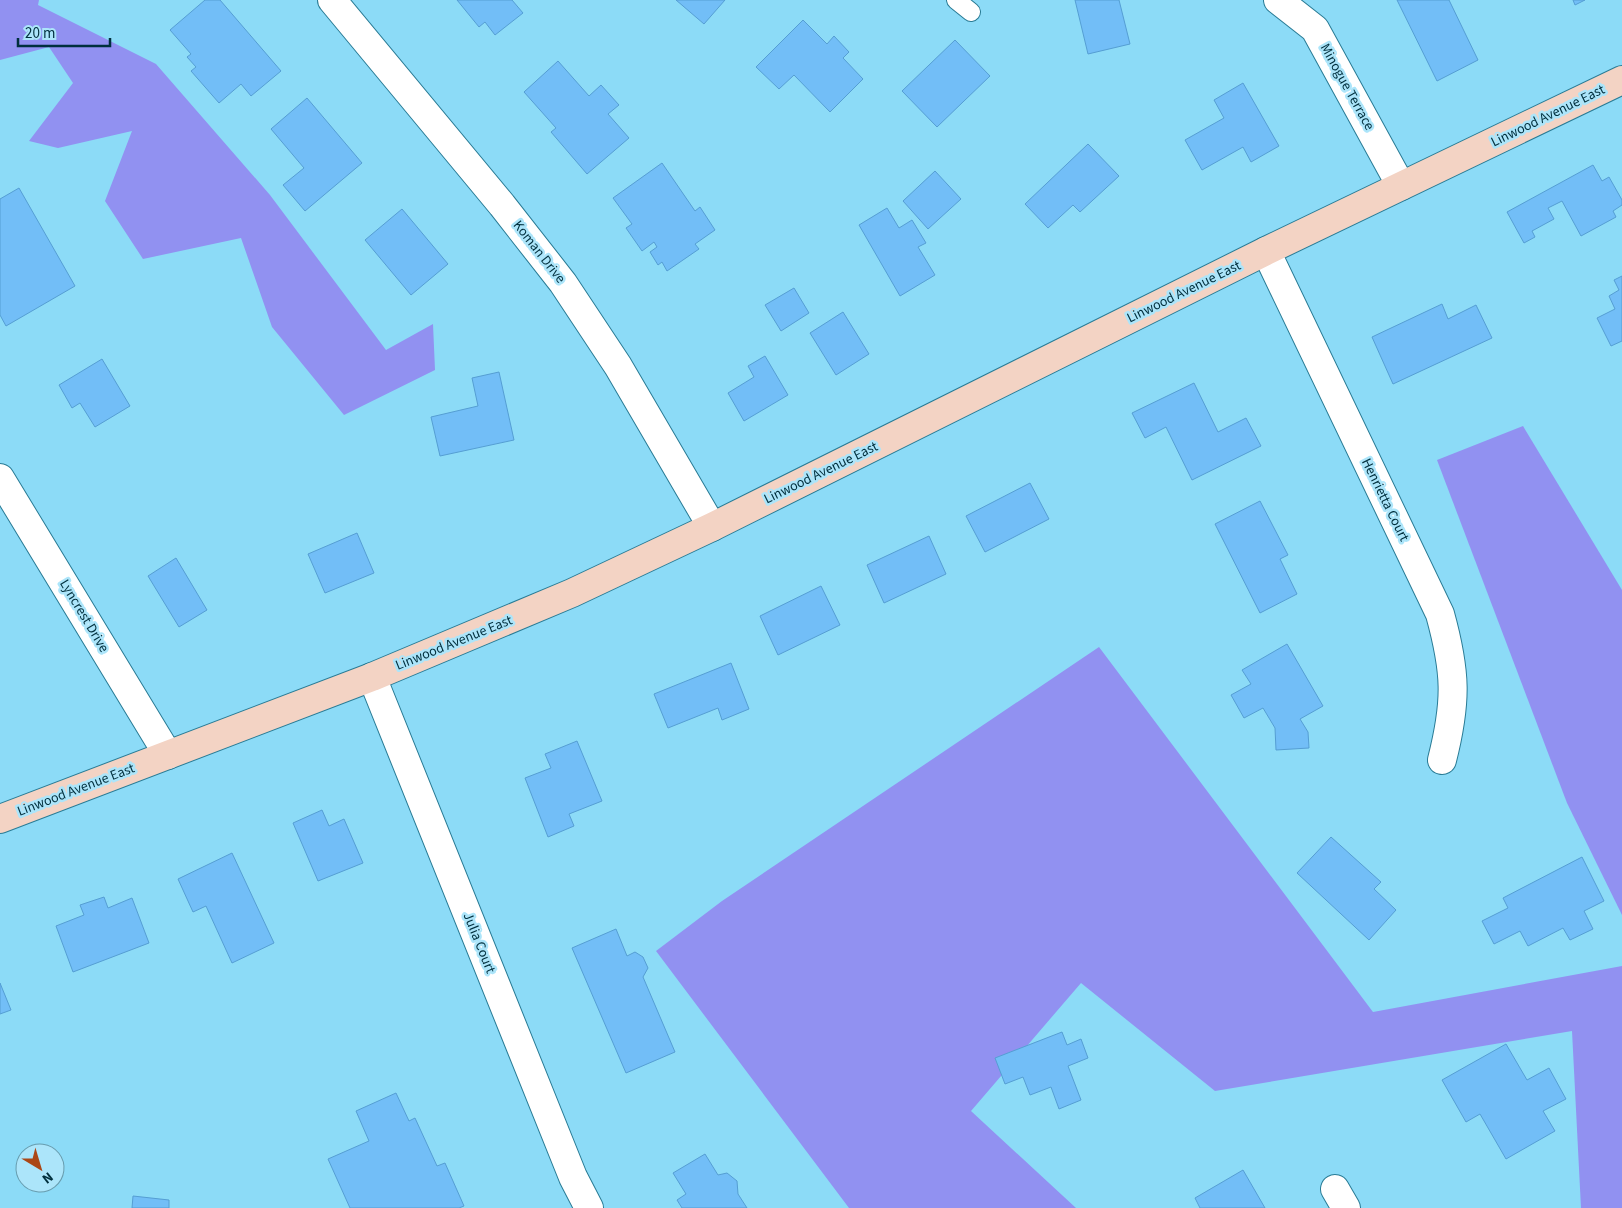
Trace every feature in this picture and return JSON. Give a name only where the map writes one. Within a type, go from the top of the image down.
[{"type":"main road","name":"Linwood Avenue East","points":[[0,820],[372,677],[572,594],[712,527],[1266,251],[1622,80]]},
{"type":"street","name":"Koman Drive","points":[[332,0],[502,205],[563,283],[618,366],[712,527]]},
{"type":"street","name":"Minogue Terrace","points":[[1278,0],[1315,29],[1401,186]]},
{"type":"street","name":"Henrietta Court","points":[[1266,251],[1440,614],[1452,654],[1454,696],[1442,760]]},
{"type":"street","name":"Lyncrest Drive","points":[[0,478],[168,755]]},
{"type":"street","name":"Julia Court","points":[[372,677],[573,1177],[589,1208]]},
{"type":"lane","points":[[956,0],[971,12]]},
{"type":"shaded area","points":[[0,0],[39,0],[38,5],[156,64],[270,195],[386,350],[433,324],[435,370],[344,415],[272,327],[241,238],[143,259],[105,201],[132,131],[58,148],[29,141],[73,83],[49,47],[0,60]]},
{"type":"shaded area","points":[[1523,426],[1622,590],[1622,915],[1567,803],[1437,460]]},
{"type":"shaded area","points":[[1099,647],[1373,1012],[1622,966],[1622,1208],[1581,1208],[1572,1031],[1215,1091],[1081,983],[971,1111],[1076,1208],[849,1208],[656,951],[722,901]]},
{"type":"building","points":[[205,0],[220,0],[281,71],[251,96],[241,84],[219,103],[191,71],[196,67],[187,57],[191,54],[170,30]]},
{"type":"building","points":[[457,0],[512,0],[523,13],[495,35],[485,22],[479,27]]},
{"type":"building","points":[[676,0],[725,0],[704,24]]},
{"type":"building","points":[[1075,0],[1119,0],[1130,44],[1088,54]]},
{"type":"building","points":[[1397,0],[1449,0],[1478,60],[1437,81]]},
{"type":"building","points":[[1573,0],[1585,0],[1575,5]]},
{"type":"building","points":[[803,20],[827,44],[834,36],[849,52],[843,58],[863,79],[830,112],[794,75],[779,89],[756,67]]},
{"type":"building","points":[[955,40],[990,76],[937,127],[902,91]]},
{"type":"building","points":[[558,61],[589,96],[601,85],[619,105],[608,114],[629,138],[587,174],[551,132],[556,128],[524,92]]},
{"type":"building","points":[[1243,83],[1279,146],[1251,162],[1243,147],[1202,170],[1185,140],[1224,118],[1214,100]]},
{"type":"building","points":[[307,98],[362,163],[305,211],[283,185],[304,168],[271,129]]},
{"type":"building","points":[[1088,144],[1119,176],[1080,212],[1073,205],[1048,228],[1025,204]]},
{"type":"building","points":[[662,163],[695,211],[700,207],[715,230],[695,244],[699,249],[667,271],[662,262],[658,265],[650,252],[657,247],[654,242],[642,251],[626,228],[632,224],[613,198]]},
{"type":"building","points":[[1593,165],[1602,181],[1609,177],[1622,200],[1622,205],[1613,211],[1616,217],[1581,236],[1562,201],[1548,208],[1554,219],[1532,231],[1535,237],[1524,243],[1507,212]]},
{"type":"building","points":[[935,171],[961,199],[928,229],[903,201]]},
{"type":"building","points":[[19,188],[75,286],[6,326],[0,315],[0,199]]},
{"type":"building","points":[[887,208],[899,228],[912,220],[926,243],[918,247],[935,275],[900,296],[859,225]]},
{"type":"building","points":[[402,209],[448,264],[411,295],[365,240]]},
{"type":"building","points":[[1622,276],[1622,341],[1611,346],[1597,318],[1615,309],[1609,296],[1619,290],[1614,280]]},
{"type":"building","points":[[794,288],[809,313],[781,331],[765,305]]},
{"type":"building","points":[[1442,304],[1448,319],[1476,305],[1492,338],[1393,384],[1372,337]]},
{"type":"building","points":[[843,312],[869,354],[836,375],[810,333]]},
{"type":"building","points":[[765,356],[788,395],[744,421],[728,393],[754,377],[748,366]]},
{"type":"building","points":[[102,359],[130,406],[95,427],[80,403],[72,408],[59,385]]},
{"type":"building","points":[[499,372],[514,440],[440,456],[431,417],[478,406],[472,378]]},
{"type":"building","points":[[1194,383],[1218,432],[1246,418],[1261,446],[1192,480],[1166,427],[1145,438],[1132,413]]},
{"type":"building","points":[[1030,483],[1049,519],[985,552],[966,516]]},
{"type":"building","points":[[1260,501],[1288,555],[1280,559],[1297,594],[1260,613],[1215,524]]},
{"type":"building","points":[[357,533],[374,573],[325,593],[308,554]]},
{"type":"building","points":[[929,536],[946,574],[884,603],[867,565]]},
{"type":"building","points":[[176,558],[207,610],[179,627],[148,576]]},
{"type":"building","points":[[821,586],[840,625],[778,655],[760,616]]},
{"type":"building","points":[[1287,644],[1323,706],[1300,719],[1308,732],[1309,748],[1276,750],[1275,728],[1263,708],[1244,718],[1231,695],[1251,684],[1242,670]]},
{"type":"building","points":[[731,663],[749,709],[722,720],[718,708],[668,728],[654,694]]},
{"type":"building","points":[[577,741],[602,801],[569,814],[574,826],[548,837],[525,778],[551,768],[545,754]]},
{"type":"building","points":[[322,810],[329,826],[344,819],[363,863],[318,881],[293,823]]},
{"type":"building","points":[[1331,837],[1381,882],[1374,889],[1396,910],[1369,940],[1297,873]]},
{"type":"building","points":[[232,853],[274,943],[232,963],[206,906],[193,912],[178,879]]},
{"type":"building","points":[[1582,857],[1604,901],[1584,911],[1593,929],[1570,940],[1563,928],[1528,946],[1520,931],[1494,944],[1482,921],[1508,908],[1503,898]]},
{"type":"building","points":[[104,897],[108,908],[132,898],[149,943],[73,972],[56,926],[84,915],[80,905]]},
{"type":"building","points":[[616,929],[627,956],[635,952],[643,957],[648,968],[643,977],[675,1052],[626,1073],[572,948]]},
{"type":"building","points":[[0,983],[11,1010],[0,1014]]},
{"type":"building","points":[[1062,1032],[1067,1045],[1081,1039],[1088,1058],[1068,1066],[1081,1100],[1059,1109],[1051,1087],[1030,1095],[1023,1077],[1005,1084],[995,1058]]},
{"type":"building","points":[[1506,1044],[1527,1080],[1549,1068],[1566,1099],[1543,1111],[1555,1131],[1506,1159],[1480,1114],[1466,1122],[1442,1080]]},
{"type":"building","points":[[396,1093],[409,1121],[415,1118],[437,1166],[445,1163],[464,1206],[459,1208],[350,1208],[328,1159],[369,1141],[356,1111]]},
{"type":"building","points":[[705,1154],[718,1175],[727,1173],[737,1181],[738,1194],[747,1208],[682,1208],[677,1200],[686,1194],[673,1173]]},
{"type":"building","points":[[1243,1170],[1265,1208],[1200,1208],[1195,1198]]},
{"type":"building","points":[[133,1196],[169,1200],[169,1208],[132,1208]]}]
